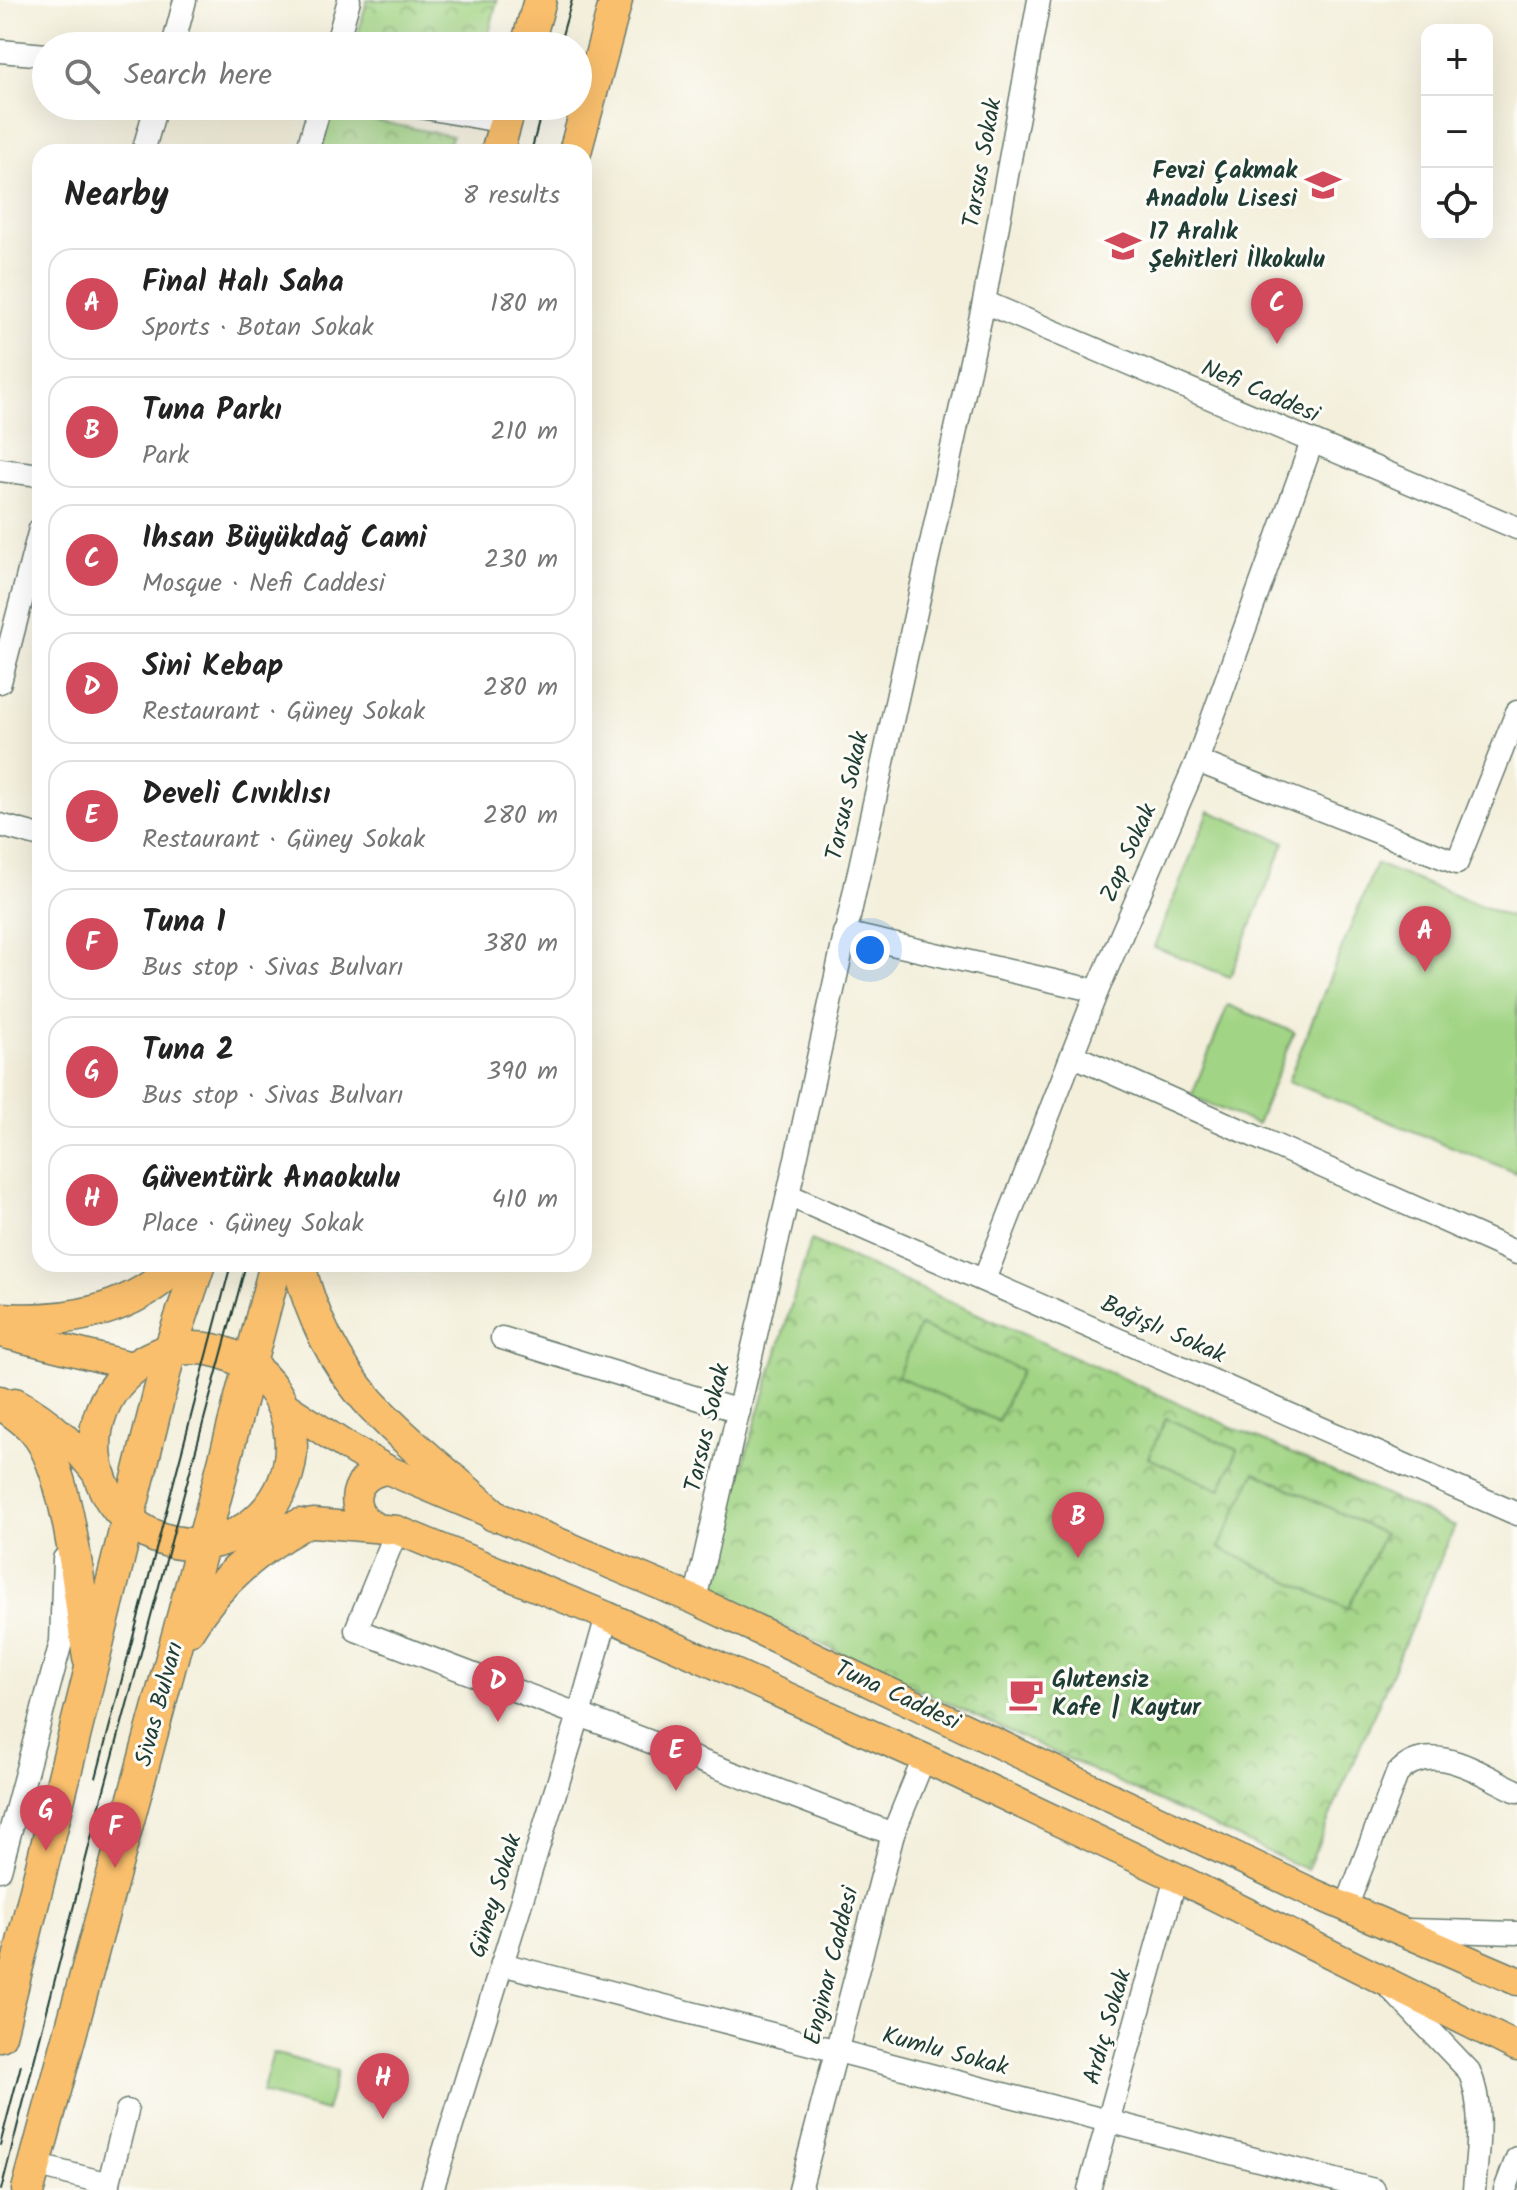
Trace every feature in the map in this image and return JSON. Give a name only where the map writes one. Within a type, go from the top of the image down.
[{"type":"highway","points":[[531,32],[540,0]]},
{"type":"highway","points":[[592,89],[616,0]]},
{"type":"highway","points":[[577,144],[584,120]]},
{"type":"highway","points":[[0,1319],[70,1317],[113,1307],[152,1287],[169,1272]]},
{"type":"highway","points":[[0,2035],[170,1350],[196,1272]]},
{"type":"highway","name":"Sivas Bulvarı","points":[[31,2178],[274,1272]]},
{"type":"highway","points":[[301,1272],[324,1333],[353,1382],[371,1404],[494,1515]]},
{"type":"highway","points":[[208,1349],[250,1365],[274,1389],[282,1404],[291,1437],[291,1454],[285,1478],[274,1501],[263,1514],[236,1534],[203,1543],[187,1544],[158,1537],[129,1520],[108,1494],[101,1479],[95,1447],[100,1414],[116,1385],[136,1367],[170,1350],[208,1349]]},
{"type":"highway","points":[[0,1402],[35,1430],[57,1471],[91,1671]]},
{"type":"highway","points":[[171,1661],[197,1615],[230,1575],[252,1556],[300,1525]]},
{"type":"main road","points":[[0,1333],[136,1367]]},
{"type":"main road","points":[[0,1394],[30,1409],[51,1425],[78,1450],[101,1479]]},
{"type":"main road","name":"Tuna Caddesi","points":[[282,1404],[335,1440],[388,1470],[695,1600],[1346,1908],[1517,1981]]},
{"type":"main road","points":[[386,1529],[368,1524],[359,1511],[356,1496],[363,1480],[370,1474],[388,1470]]},
{"type":"main road","name":"Tuna Caddesi","points":[[236,1534],[300,1525],[341,1524],[386,1529],[607,1616],[924,1758],[1176,1877],[1517,2047]]},
{"type":"street","points":[[177,32],[185,0]]},
{"type":"street","points":[[340,32],[349,0]]},
{"type":"street","name":"Tarsus Sokak","points":[[695,1600],[788,1195],[984,302],[1039,0]]},
{"type":"street","points":[[0,51],[32,54]]},
{"type":"street","points":[[145,144],[152,120]]},
{"type":"street","points":[[309,144],[316,120]]},
{"type":"street","points":[[474,120],[504,127]]},
{"type":"street","name":"Nefi Caddesi","points":[[984,302],[1517,528]]},
{"type":"street","name":"Zap Sokak","points":[[984,1280],[1097,991],[1197,761],[1312,442]]},
{"type":"street","points":[[0,470],[32,474]]},
{"type":"street","points":[[0,682],[32,560]]},
{"type":"street","points":[[1197,761],[1457,863],[1517,712]]},
{"type":"street","points":[[0,825],[32,834]]},
{"type":"street","points":[[844,933],[1097,991]]},
{"type":"street","points":[[1072,1055],[1517,1253]]},
{"type":"street","name":"Bağışlı Sokak","points":[[788,1195],[1516,1511]]},
{"type":"street","points":[[502,1338],[739,1411]]},
{"type":"street","points":[[0,1870],[61,1642],[66,1513]]},
{"type":"street","points":[[386,1529],[356,1630],[893,1834]]},
{"type":"street","name":"Güney Sokak","points":[[432,2190],[607,1616]]},
{"type":"street","points":[[1346,1908],[1397,1774],[1410,1763],[1426,1757],[1444,1758],[1517,1791]]},
{"type":"street","name":"Enginar Caddesi","points":[[800,2190],[893,1834],[924,1758]]},
{"type":"street","name":"Ardıç Sokak","points":[[1089,2190],[1176,1877]]},
{"type":"street","points":[[1397,1929],[1517,1933]]},
{"type":"street","name":"Kumlu Sokak","points":[[502,1964],[1109,2121],[1348,2187],[1374,2190]]},
{"type":"street","points":[[1381,1978],[1469,2071],[1479,2111],[1474,2190]]},
{"type":"street","points":[[31,2178],[108,2187],[127,2111]]},
{"type":"street","points":[[1505,2190],[1517,2158]]},
{"type":"green space","points":[[367,0],[497,0],[489,32],[359,32]]},
{"type":"green space","points":[[323,120],[371,120],[452,136],[450,144],[317,144]]},
{"type":"green space","points":[[1209,811],[1285,842],[1230,977],[1154,947]]},
{"type":"green space","points":[[1376,864],[1517,920],[1517,1173],[1288,1081]]},
{"type":"green space","points":[[1228,1005],[1294,1032],[1257,1124],[1191,1097]]},
{"type":"green space","points":[[811,1240],[1455,1526],[1307,1870],[705,1590]]},
{"type":"green space","points":[[920,1326],[1021,1370],[998,1421],[897,1376]]},
{"type":"green space","points":[[1166,1418],[1238,1450],[1220,1490],[1148,1458]]},
{"type":"green space","points":[[1255,1472],[1384,1534],[1348,1609],[1219,1548]]},
{"type":"green space","points":[[273,2053],[337,2071],[326,2111],[262,2093]]},
{"type":"tram line","points":[[563,32],[572,0]]},
{"type":"tram line","points":[[533,144],[539,120]]},
{"type":"tram line","points":[[96,1778],[229,1272]]},
{"type":"tram line","points":[[1,2190],[95,1823],[244,1272]]},
{"type":"tram line","points":[[0,2145],[21,2065]]},
{"type":"place","name":"Fevzi Çakmak Anadolu Lisesi","points":[[1323,185]]},
{"type":"place","name":"17 Aralık Şehitleri İlkokulu","points":[[1123,246]]},
{"type":"place","name":"Ihsan Büyükdağ Cami","points":[[1277,344]]},
{"type":"place","name":"Final Halı Saha","points":[[1425,972]]},
{"type":"place","name":"Tuna Parkı","points":[[1078,1558]]},
{"type":"place","name":"Glutensiz Kafe | Kaytur","points":[[1026,1694]]},
{"type":"place","name":"Sini Kebap","points":[[498,1722]]},
{"type":"place","name":"Develi Cıvıklısı","points":[[676,1791]]},
{"type":"place","name":"Tuna 2","points":[[46,1851]]},
{"type":"place","name":"Tuna 1","points":[[115,1868]]},
{"type":"place","name":"Güventürk Anaokulu","points":[[383,2119]]}]
